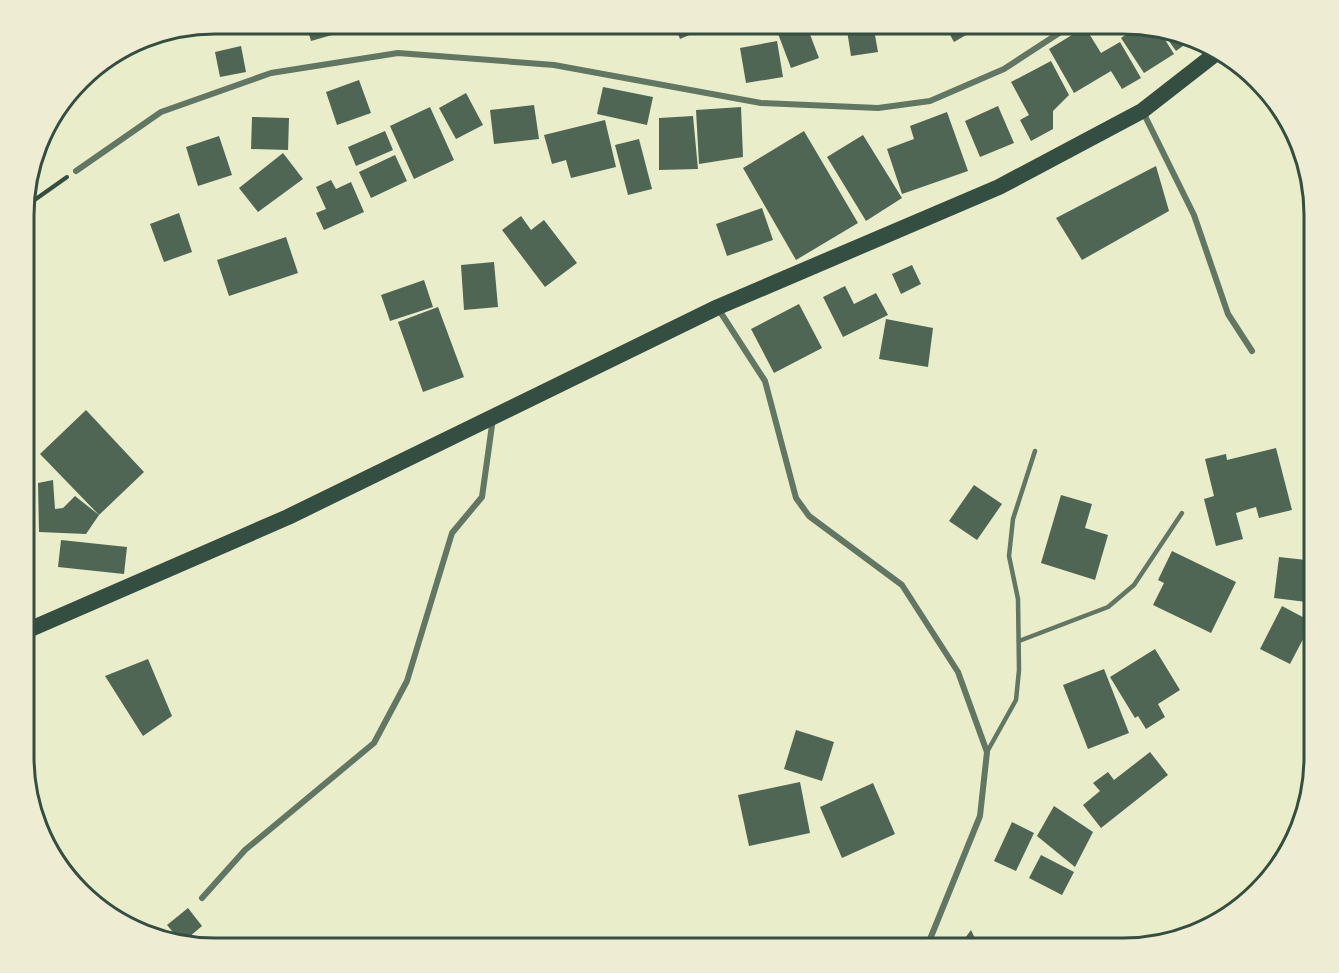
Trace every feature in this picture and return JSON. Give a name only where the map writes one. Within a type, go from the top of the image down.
[{"type":"highway","points":[[35,627],[288,517],[718,307],[999,187],[1142,111],[1211,57]]},
{"type":"street","points":[[76,171],[161,112],[271,73],[398,53],[554,65],[761,103],[878,108],[930,101],[941,97],[1004,69],[1056,35]]},
{"type":"street","points":[[1142,111],[1194,215],[1228,314],[1252,351]]},
{"type":"street","points":[[718,307],[765,381],[796,498],[809,516],[902,585],[958,672],[987,752],[980,816],[930,938]]},
{"type":"street","points":[[202,898],[245,850],[374,743],[407,681],[452,533],[482,497],[494,418]]},
{"type":"lane","points":[[987,752],[1016,700],[1019,641],[1018,599],[1009,556],[1013,519],[1035,451]]},
{"type":"lane","points":[[1019,641],[1108,606],[1134,585],[1182,513]]},
{"type":"path","points":[[36,199],[76,171]]},
{"type":"building","points":[[309,35],[332,35],[311,41]]},
{"type":"building","points":[[779,35],[810,35],[819,58],[791,68]]},
{"type":"building","points":[[848,35],[875,35],[878,52],[851,56]]},
{"type":"building","points":[[950,35],[966,35],[954,42]]},
{"type":"building","points":[[1072,35],[1090,35],[1101,53],[1120,42],[1141,78],[1122,89],[1111,71],[1074,93],[1049,49]]},
{"type":"building","points":[[1125,35],[1136,35],[1165,40],[1174,54],[1144,73],[1121,38]]},
{"type":"building","points":[[777,41],[783,77],[746,83],[740,48]]},
{"type":"building","points":[[1169,41],[1184,45],[1176,51]]},
{"type":"building","points":[[241,46],[246,72],[220,77],[215,52]]},
{"type":"building","points":[[1051,61],[1069,95],[1053,111],[1053,129],[1031,141],[1020,120],[1029,115],[1011,82]]},
{"type":"building","points":[[359,80],[371,113],[337,125],[326,92]]},
{"type":"building","points":[[603,87],[653,97],[647,125],[597,114]]},
{"type":"building","points":[[466,93],[483,125],[456,139],[439,108]]},
{"type":"building","points":[[534,105],[539,139],[494,144],[490,110]]},
{"type":"building","points":[[998,106],[1014,143],[980,157],[965,121]]},
{"type":"building","points":[[430,107],[454,160],[414,179],[390,126]]},
{"type":"building","points":[[741,107],[743,157],[699,164],[696,110]]},
{"type":"building","points":[[947,112],[968,171],[902,194],[887,149],[914,139],[910,126]]},
{"type":"building","points":[[693,116],[698,169],[659,170],[659,118]]},
{"type":"building","points":[[252,117],[289,118],[288,150],[251,149]]},
{"type":"building","points":[[605,120],[616,167],[571,178],[566,160],[552,164],[544,135]]},
{"type":"building","points":[[385,131],[393,150],[356,166],[348,147]]},
{"type":"building","points":[[804,131],[858,223],[796,260],[743,168]]},
{"type":"building","points":[[863,135],[902,198],[866,221],[827,157]]},
{"type":"building","points":[[219,136],[232,175],[198,186],[186,147]]},
{"type":"building","points":[[639,139],[652,189],[628,195],[615,145]]},
{"type":"building","points":[[283,153],[303,179],[258,212],[239,188]]},
{"type":"building","points":[[395,155],[407,181],[371,198],[359,172]]},
{"type":"building","points":[[1156,166],[1169,211],[1082,260],[1056,218]]},
{"type":"building","points":[[331,180],[336,189],[351,182],[364,212],[324,230],[316,213],[326,209],[316,187]]},
{"type":"building","points":[[762,208],[773,240],[727,256],[716,224]]},
{"type":"building","points":[[179,213],[192,252],[164,262],[150,224]]},
{"type":"building","points":[[521,216],[531,230],[544,220],[577,263],[545,287],[502,230]]},
{"type":"building","points":[[286,237],[298,273],[229,296],[217,260]]},
{"type":"building","points":[[494,262],[498,307],[464,310],[461,265]]},
{"type":"building","points":[[912,265],[921,284],[901,294],[892,274]]},
{"type":"building","points":[[424,280],[433,307],[390,321],[381,295]]},
{"type":"building","points":[[845,286],[854,304],[876,293],[888,315],[843,337],[823,297]]},
{"type":"building","points":[[799,304],[822,348],[774,373],[751,329]]},
{"type":"building","points":[[438,307],[464,377],[423,392],[398,322]]},
{"type":"building","points":[[886,319],[933,328],[928,367],[879,359]]},
{"type":"building","points":[[86,410],[144,472],[99,515],[40,454]]},
{"type":"building","points":[[1276,448],[1292,510],[1259,518],[1256,507],[1236,513],[1243,539],[1216,546],[1204,499],[1214,496],[1205,459],[1226,454],[1227,460]]},
{"type":"building","points":[[53,480],[55,509],[63,508],[75,496],[99,515],[86,534],[39,532],[38,483]]},
{"type":"building","points":[[974,485],[1002,504],[977,540],[949,521]]},
{"type":"building","points":[[1061,495],[1092,504],[1085,528],[1108,535],[1095,580],[1041,563]]},
{"type":"building","points":[[61,540],[127,547],[124,574],[58,567]]},
{"type":"building","points":[[1172,551],[1236,582],[1211,633],[1153,605],[1164,583],[1158,580]]},
{"type":"building","points":[[1279,557],[1304,560],[1304,602],[1274,598]]},
{"type":"building","points":[[1282,606],[1304,618],[1304,637],[1290,664],[1260,649]]},
{"type":"building","points":[[1155,649],[1180,690],[1158,704],[1165,717],[1146,729],[1138,716],[1135,718],[1110,677]]},
{"type":"building","points":[[148,659],[172,716],[143,736],[105,676]]},
{"type":"building","points":[[1104,669],[1129,733],[1088,749],[1063,685]]},
{"type":"building","points":[[796,730],[834,742],[822,781],[784,769]]},
{"type":"building","points":[[1150,752],[1168,775],[1101,828],[1083,805],[1100,791],[1093,783],[1108,772],[1114,780]]},
{"type":"building","points":[[800,782],[810,833],[749,846],[738,795]]},
{"type":"building","points":[[873,783],[895,834],[842,858],[820,807]]},
{"type":"building","points":[[1054,806],[1093,832],[1075,867],[1037,836]]},
{"type":"building","points":[[1012,822],[1034,833],[1016,871],[994,861]]},
{"type":"building","points":[[1041,855],[1074,872],[1062,895],[1029,878]]},
{"type":"building","points":[[188,908],[202,926],[190,936],[174,933],[167,925]]},
{"type":"building","points":[[971,930],[975,938],[965,938]]}]
